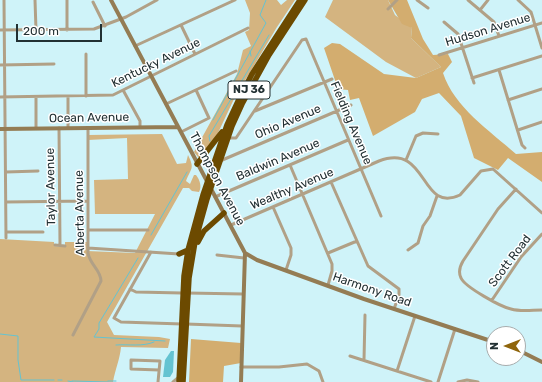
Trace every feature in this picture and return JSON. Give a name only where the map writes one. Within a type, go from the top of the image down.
[{"type":"highway","name":"NJ 36","points":[[185,293],[191,252],[208,183],[227,125],[252,74],[300,0]]},
{"type":"highway","name":"NJ 36","points":[[180,380],[186,260],[191,252],[235,117],[259,72],[305,0]]},
{"type":"highway","points":[[197,164],[227,125]]},
{"type":"highway","points":[[179,254],[191,252],[201,235],[224,213]]},
{"type":"highway","points":[[179,254],[186,260]]},
{"type":"street","points":[[4,0],[2,30],[5,97],[6,238]]},
{"type":"street","points":[[35,0],[36,30]]},
{"type":"street","points":[[67,0],[67,30]]},
{"type":"street","name":"Thompson Avenue","points":[[111,0],[197,164],[231,225],[245,256],[241,382]]},
{"type":"street","points":[[2,30],[94,29],[121,19],[157,0]]},
{"type":"street","points":[[135,46],[235,0]]},
{"type":"street","points":[[388,9],[396,0]]},
{"type":"street","points":[[417,0],[428,8]]},
{"type":"street","points":[[468,0],[494,22],[499,36]]},
{"type":"street","points":[[480,10],[488,0]]},
{"type":"street","points":[[518,0],[531,12],[542,48]]},
{"type":"street","points":[[93,2],[105,26]]},
{"type":"street","points":[[444,22],[456,31],[474,83]]},
{"type":"street","name":"Hudson Avenue","points":[[439,55],[542,23]]},
{"type":"street","points":[[181,25],[195,54]]},
{"type":"street","name":"Kentucky Avenue","points":[[0,97],[110,96],[248,28]]},
{"type":"street","name":"Fielding Avenue","points":[[255,111],[303,39],[307,41],[381,216]]},
{"type":"street","points":[[86,54],[86,96]]},
{"type":"street","points":[[472,78],[542,56]]},
{"type":"street","points":[[0,65],[54,64]]},
{"type":"street","points":[[500,70],[508,100],[525,148]]},
{"type":"street","points":[[166,104],[236,71]]},
{"type":"street","points":[[228,138],[236,138],[255,111],[332,79]]},
{"type":"street","points":[[508,100],[542,89]]},
{"type":"street","points":[[123,90],[140,120],[140,128]]},
{"type":"street","points":[[180,132],[209,118],[196,90]]},
{"type":"street","points":[[68,96],[68,128]]},
{"type":"street","points":[[36,97],[36,128]]},
{"type":"street","name":"Ohio Avenue","points":[[220,161],[351,105]]},
{"type":"street","points":[[518,130],[542,122]]},
{"type":"street","name":"Ocean Avenue","points":[[0,129],[178,127]]},
{"type":"street","name":"Taylor Avenue","points":[[59,128],[60,245]]},
{"type":"street","name":"Alberta Avenue","points":[[72,335],[102,281],[100,274],[89,260],[88,128]]},
{"type":"street","points":[[438,134],[418,134],[406,160],[417,169],[429,189],[437,196],[451,198],[460,196],[480,172],[487,168],[496,170],[542,213]]},
{"type":"street","name":"Baldwin Avenue","points":[[215,197],[348,140]]},
{"type":"street","points":[[224,147],[232,156]]},
{"type":"street","name":"Wealthy Avenue","points":[[231,225],[386,159],[406,160]]},
{"type":"street","points":[[290,165],[328,253],[333,269],[328,285]]},
{"type":"street","points":[[6,172],[38,171]]},
{"type":"street","points":[[331,182],[356,241],[370,268],[398,289],[399,295],[394,309]]},
{"type":"street","points":[[516,189],[498,209],[460,267],[460,275],[465,283],[492,300],[512,310],[542,310]]},
{"type":"street","points":[[408,250],[418,243],[423,226],[430,216],[437,196]]},
{"type":"street","points":[[6,202],[88,201]]},
{"type":"street","points":[[273,207],[291,248],[291,255],[286,270]]},
{"type":"street","points":[[88,230],[148,230]]},
{"type":"street","points":[[6,232],[43,232]]},
{"type":"street","name":"Scott Road","points":[[492,300],[519,260],[542,234]]},
{"type":"street","points":[[328,253],[356,241]]},
{"type":"street","points":[[55,245],[65,246]]},
{"type":"street","points":[[88,248],[179,254]]},
{"type":"street","points":[[151,252],[115,315],[116,320],[120,322],[242,326]]},
{"type":"street","points":[[217,256],[245,256]]},
{"type":"street","name":"Harmony Road","points":[[245,256],[394,309],[486,339]]},
{"type":"street","points":[[130,289],[136,292],[243,294]]},
{"type":"street","points":[[364,360],[365,315]]},
{"type":"street","points":[[397,371],[415,316]]},
{"type":"street","points":[[438,382],[455,329]]},
{"type":"street","points":[[526,354],[542,362]]},
{"type":"street","points":[[350,356],[431,382]]},
{"type":"street","points":[[158,382],[160,361],[131,360],[131,369],[159,370]]},
{"type":"street","points":[[241,367],[279,367],[307,364],[319,371],[323,382]]},
{"type":"street","points":[[173,382],[180,380]]},
{"type":"street","points":[[458,382],[467,380],[478,382]]},
{"type":"shaded area","points":[[245,0],[277,0],[281,5],[287,0],[295,0],[234,99],[217,135],[200,157],[198,157],[194,152],[237,74],[243,50],[251,46],[245,32],[249,30],[250,13]]},
{"type":"shaded area","points":[[333,0],[388,0],[395,15],[412,28],[411,38],[441,67],[416,78],[386,62],[325,17]]},
{"type":"shaded area","points":[[388,0],[407,0],[423,39],[433,55],[448,54],[452,62],[443,73],[455,97],[474,118],[516,154],[542,152],[542,182],[508,158],[498,170],[474,158],[461,116],[439,93],[422,99],[415,112],[373,136],[359,98],[350,100],[348,90],[338,89],[324,48],[332,43],[340,44],[384,74],[416,78],[441,67],[411,38],[412,28],[402,24]]},
{"type":"shaded area","points":[[162,134],[177,164],[186,163],[188,155],[192,166],[186,181],[190,184],[194,175],[196,175],[199,179],[200,190],[199,192],[192,191],[189,188],[183,188],[107,322],[114,335],[159,337],[170,339],[168,348],[121,347],[113,382],[0,382],[0,239],[54,242],[54,246],[65,247],[65,242],[87,242],[87,251],[135,253],[155,214],[95,214],[94,180],[128,179],[127,138],[88,140],[88,135]]},
{"type":"shaded area","points":[[191,339],[241,343],[241,363],[224,366],[223,382],[189,382]]},
{"type":"water","points":[[171,351],[174,351],[173,372],[170,377],[163,377],[165,360]]},
{"type":"waterway","points":[[213,120],[266,23],[260,15],[266,0]]},
{"type":"waterway","points":[[210,141],[209,136],[269,35]]},
{"type":"waterway","points":[[250,51],[251,56]]},
{"type":"waterway","points":[[151,235],[187,172]]},
{"type":"waterway","points":[[138,258],[99,323],[99,329],[94,337],[165,341]]},
{"type":"waterway","points":[[0,334],[18,336],[18,360],[21,380],[54,380]]},
{"type":"waterway","points":[[116,345],[140,345],[154,342]]},
{"type":"waterway","points":[[68,381],[73,382]]},
{"type":"waterway","points":[[72,381],[108,382]]},
{"type":"waterway","points":[[108,381],[116,381]]}]
